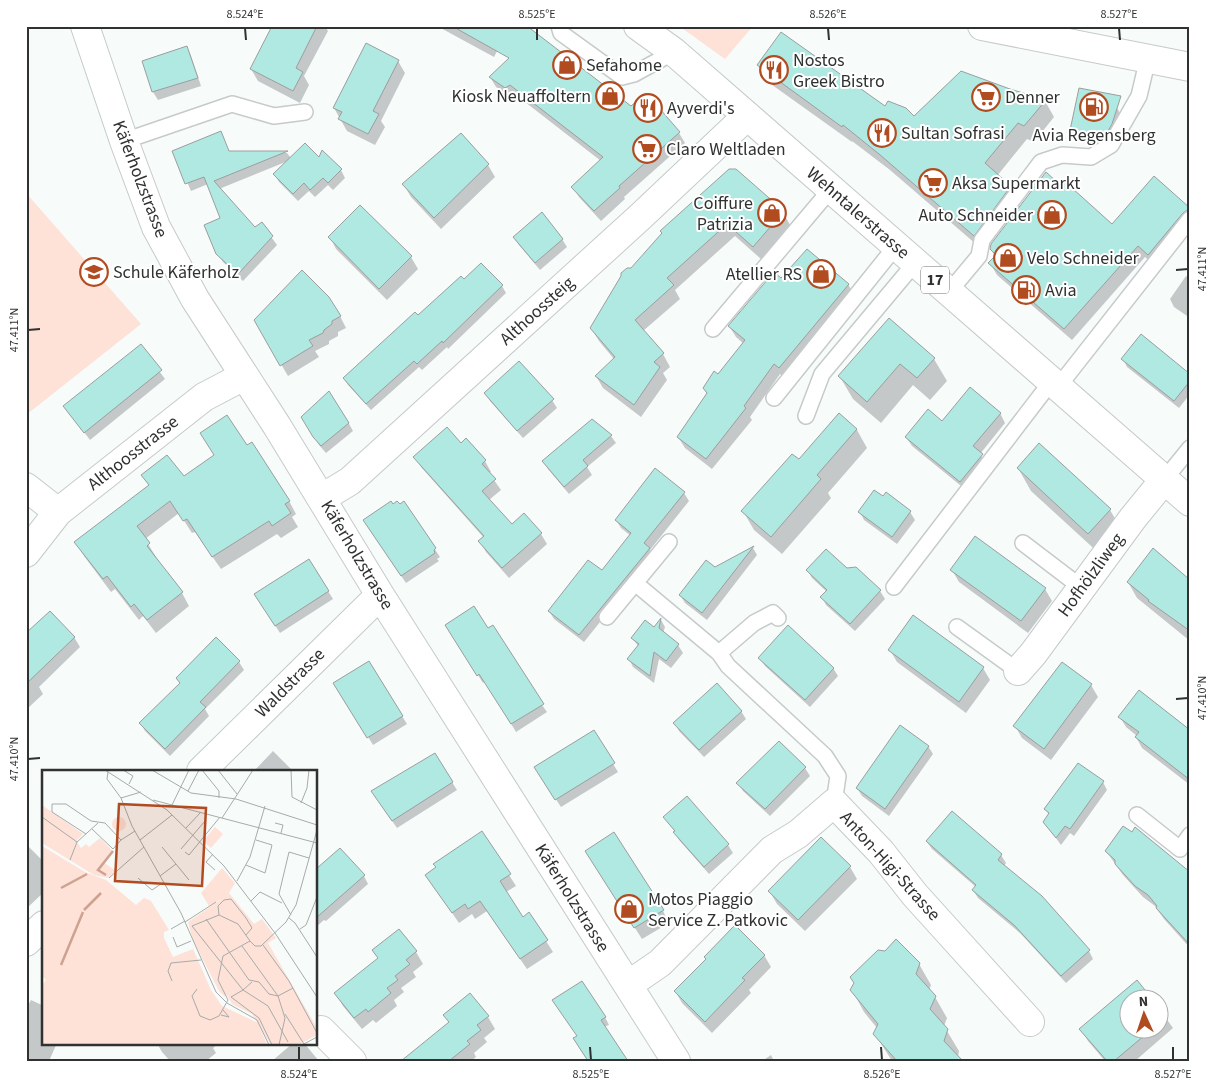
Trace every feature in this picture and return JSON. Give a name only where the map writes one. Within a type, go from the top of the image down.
[{"type":"street","name":"Käferholzstrasse","points":[[85,26],[124,141],[156,227],[195,300],[322,498],[380,595],[676,1061]]},
{"type":"street","name":"Wehntalerstrasse","points":[[638,26],[674,52],[1190,502]]},
{"type":"street","points":[[982,26],[1190,67]]},
{"type":"street","name":"Althoossteig","points":[[322,498],[350,481],[640,217],[747,116]]},
{"type":"street","name":"Althoosstrasse","points":[[26,553],[58,512],[204,397],[244,376]]},
{"type":"street","name":"Hofhölzliweg","points":[[1018,670],[1033,654],[1133,518],[1164,480]]},
{"type":"street","points":[[26,487],[58,512]]},
{"type":"street","name":"Waldstrasse","points":[[202,770],[380,595]]},
{"type":"street","name":"Anton-Higi-Strasse","points":[[628,985],[660,963],[772,850],[798,834],[834,803],[880,852],[915,895],[1030,1022]]},
{"type":"street","points":[[26,942],[42,927]]},
{"type":"street","points":[[321,1030],[352,1061]]},
{"type":"lane","points":[[559,26],[561,33],[622,77],[634,74],[674,52]]},
{"type":"lane","points":[[949,292],[979,256],[982,240],[1041,162],[1062,155],[1091,157],[1111,145],[1139,96],[1148,58]]},
{"type":"lane","points":[[124,141],[232,104],[274,116],[305,112]]},
{"type":"lane","points":[[713,329],[831,189]]},
{"type":"lane","points":[[894,587],[1054,384],[1190,219]]},
{"type":"lane","points":[[774,398],[905,255]]},
{"type":"lane","points":[[806,416],[822,374],[905,255]]},
{"type":"lane","points":[[1164,480],[1190,448]]},
{"type":"lane","points":[[608,617],[669,542]]},
{"type":"lane","points":[[1023,543],[1082,588]]},
{"type":"lane","points":[[635,583],[720,653],[728,666],[824,756],[838,776],[834,803]]},
{"type":"lane","points":[[720,653],[754,623],[773,613],[778,618]]},
{"type":"lane","points":[[957,627],[1018,670]]},
{"type":"lane","points":[[1137,815],[1180,849],[1190,835]]},
{"type":"shaded area","points":[[679,26],[753,26],[725,59]]},
{"type":"shaded area","points":[[26,193],[141,324],[26,415]]},
{"type":"building","points":[[272,26],[317,26],[296,68],[303,72],[293,91],[250,69]]},
{"type":"building","points":[[452,26],[527,26],[631,106],[646,93],[680,132],[594,211],[571,187],[603,157],[510,85],[505,88],[489,77],[509,58]]},
{"type":"building","points":[[781,32],[885,106],[888,101],[906,108],[914,116],[961,71],[1046,100],[1024,126],[1018,123],[985,163],[1011,186],[974,236],[843,125],[842,127],[757,65]]},
{"type":"building","points":[[366,43],[399,60],[373,111],[379,114],[368,134],[338,119],[342,112],[333,108]]},
{"type":"building","points":[[187,46],[198,78],[152,92],[142,61]]},
{"type":"building","points":[[1079,88],[1121,96],[1112,124],[1101,140],[1069,135]]},
{"type":"building","points":[[221,131],[229,151],[288,151],[214,181],[255,227],[262,222],[273,236],[238,274],[216,254],[204,225],[220,218],[204,177],[185,184],[172,151]]},
{"type":"building","points":[[461,133],[489,164],[434,218],[402,184]]},
{"type":"building","points":[[305,143],[319,157],[322,150],[342,169],[328,183],[323,178],[310,190],[304,183],[293,194],[273,174]]},
{"type":"building","points":[[729,169],[736,169],[784,211],[753,247],[727,224],[667,278],[674,285],[635,320],[664,353],[654,362],[660,367],[634,405],[595,376],[615,357],[590,328],[621,273],[627,268],[631,268],[662,233],[660,231]]},
{"type":"building","points":[[1046,172],[1058,183],[1062,179],[1112,224],[1154,176],[1190,208],[1183,213],[1148,255],[1138,246],[1064,329],[988,263],[996,255],[990,249],[991,244]]},
{"type":"building","points":[[360,205],[412,256],[379,289],[328,237]]},
{"type":"building","points":[[542,212],[563,239],[535,263],[513,237]]},
{"type":"building","points":[[807,249],[849,284],[779,368],[774,364],[744,406],[746,408],[706,459],[677,437],[707,393],[703,388],[714,371],[718,374],[745,340],[728,326],[774,272],[781,278]]},
{"type":"building","points":[[481,263],[503,285],[443,343],[442,341],[417,364],[414,361],[366,404],[343,378],[415,312],[418,315],[461,276],[464,279]]},
{"type":"building","points":[[302,270],[329,297],[341,316],[332,321],[332,324],[323,333],[309,340],[313,346],[280,366],[254,320]]},
{"type":"building","points":[[889,318],[935,358],[917,378],[900,364],[867,402],[838,376]]},
{"type":"building","points":[[1141,334],[1190,374],[1190,381],[1174,401],[1121,359]]},
{"type":"building","points":[[141,344],[162,370],[84,433],[63,406]]},
{"type":"building","points":[[519,361],[554,399],[517,431],[484,393]]},
{"type":"building","points":[[970,387],[1001,413],[973,446],[983,454],[960,482],[905,437],[928,409],[942,421]]},
{"type":"building","points":[[329,391],[349,423],[321,446],[301,417]]},
{"type":"building","points":[[839,413],[857,429],[817,475],[821,479],[771,537],[741,511],[792,454],[799,459]]},
{"type":"building","points":[[227,415],[247,445],[252,442],[290,501],[285,504],[291,513],[272,526],[269,521],[212,557],[187,519],[183,521],[170,501],[137,526],[150,543],[147,546],[183,592],[147,620],[134,604],[131,607],[107,576],[103,579],[74,542],[149,485],[141,475],[167,455],[184,476],[214,455],[200,433]]},
{"type":"building","points":[[592,419],[612,435],[583,460],[588,466],[564,487],[542,461]]},
{"type":"building","points":[[447,427],[461,443],[466,438],[486,460],[482,464],[496,479],[482,491],[512,524],[524,513],[542,533],[502,568],[478,541],[484,536],[413,457]]},
{"type":"building","points":[[1039,443],[1111,509],[1088,534],[1017,468]]},
{"type":"building","points":[[655,468],[685,492],[644,543],[650,548],[579,635],[548,611],[588,560],[602,570],[631,533],[615,520]]},
{"type":"building","points":[[874,490],[883,496],[886,492],[911,511],[892,537],[858,512]]},
{"type":"building","points":[[391,501],[393,504],[397,501],[400,504],[404,501],[436,548],[434,550],[435,553],[401,576],[363,520]]},
{"type":"building","points":[[975,536],[1046,588],[1021,621],[950,570]]},
{"type":"building","points":[[754,546],[702,613],[679,595],[706,560],[715,567]]},
{"type":"building","points":[[1153,548],[1190,580],[1190,631],[1148,601],[1127,582]]},
{"type":"building","points":[[826,549],[847,568],[856,567],[881,590],[850,624],[820,597],[827,590],[806,570]]},
{"type":"building","points":[[309,559],[329,591],[275,626],[254,594]]},
{"type":"building","points":[[474,606],[488,628],[493,625],[544,704],[511,724],[479,674],[477,676],[445,625]]},
{"type":"building","points":[[50,611],[75,637],[26,684],[26,633]]},
{"type":"building","points":[[913,615],[984,667],[959,702],[888,650]]},
{"type":"building","points":[[661,618],[659,628],[679,644],[666,661],[654,652],[650,676],[627,659],[639,644],[631,638],[645,620],[654,627]]},
{"type":"building","points":[[788,625],[834,668],[805,700],[758,658]]},
{"type":"building","points":[[216,637],[240,661],[200,702],[206,707],[165,749],[139,723],[180,683],[176,678]]},
{"type":"building","points":[[369,661],[403,716],[367,738],[333,683]]},
{"type":"building","points":[[1062,662],[1092,684],[1044,749],[1013,726]]},
{"type":"building","points":[[717,683],[742,711],[699,750],[673,723]]},
{"type":"building","points":[[1139,690],[1190,730],[1190,780],[1135,737],[1139,732],[1118,717]]},
{"type":"building","points":[[900,725],[929,746],[885,809],[856,788]]},
{"type":"building","points":[[594,730],[615,763],[555,800],[534,767]]},
{"type":"building","points":[[779,741],[806,767],[765,809],[736,783]]},
{"type":"building","points":[[435,753],[453,782],[392,821],[371,791]]},
{"type":"building","points":[[1078,763],[1104,781],[1070,829],[1065,826],[1056,838],[1043,822],[1049,813],[1044,809]]},
{"type":"building","points":[[687,796],[729,844],[704,867],[673,832],[675,831],[663,817]]},
{"type":"building","points":[[952,811],[1002,854],[998,860],[1042,896],[1090,950],[1061,976],[1014,925],[972,890],[976,885],[926,841]]},
{"type":"building","points":[[1123,826],[1132,832],[1135,827],[1190,872],[1190,945],[1156,908],[1157,906],[1148,895],[1135,886],[1115,864],[1115,860],[1105,851]]},
{"type":"building","points":[[482,831],[511,874],[500,881],[523,917],[529,912],[548,940],[520,959],[480,901],[468,909],[465,904],[452,913],[425,875],[436,867],[433,864]]},
{"type":"building","points":[[614,832],[664,910],[634,928],[585,851]]},
{"type":"building","points":[[821,837],[851,866],[798,920],[768,891]]},
{"type":"building","points":[[340,848],[365,875],[318,916],[318,867]]},
{"type":"building","points":[[735,925],[765,955],[742,978],[745,980],[705,1022],[674,991],[706,959],[704,957]]},
{"type":"building","points":[[399,929],[417,951],[406,960],[410,964],[395,976],[398,980],[387,988],[391,993],[368,1012],[366,1009],[354,1018],[334,993],[378,958],[372,950]]},
{"type":"building","points":[[896,939],[920,963],[916,974],[936,996],[930,1009],[948,1029],[944,1041],[963,1061],[897,1061],[873,1034],[878,1024],[850,990],[854,983],[850,977],[878,950],[885,951]]},
{"type":"building","points":[[1137,980],[1145,990],[1125,990]]},
{"type":"building","points":[[582,981],[606,1017],[601,1020],[628,1061],[588,1061],[573,1038],[577,1036],[552,1000]]},
{"type":"building","points":[[470,993],[489,1016],[477,1025],[481,1030],[467,1041],[470,1044],[449,1061],[401,1061],[449,1022],[443,1015]]},
{"type":"building","points":[[1118,996],[1118,1040],[1139,1040],[1114,1061],[1107,1061],[1079,1029]]},
{"type":"place","name":"Sefahome","points":[[567,65]]},
{"type":"place","name":"Nostos Greek Bistro","points":[[774,70]]},
{"type":"place","name":"Kiosk Neuaffoltern","points":[[610,96]]},
{"type":"place","name":"Denner","points":[[986,97]]},
{"type":"place","name":"Avia Regensberg","points":[[1094,107]]},
{"type":"place","name":"Ayverdi's","points":[[648,108]]},
{"type":"place","name":"Sultan Sofrasi","points":[[882,133]]},
{"type":"place","name":"Claro Weltladen","points":[[647,149]]},
{"type":"place","name":"Aksa Supermarkt","points":[[933,183]]},
{"type":"place","name":"Coiffure Patrizia","points":[[772,213]]},
{"type":"place","name":"Auto Schneider","points":[[1052,215]]},
{"type":"place","name":"Velo Schneider","points":[[1008,258]]},
{"type":"place","name":"Schule Käferholz","points":[[94,272]]},
{"type":"place","name":"Atellier RS","points":[[821,274]]},
{"type":"place","name":"Avia","points":[[1026,290]]},
{"type":"place","name":"Motos Piaggio Service Z. Patkovic","points":[[629,909]]}]
